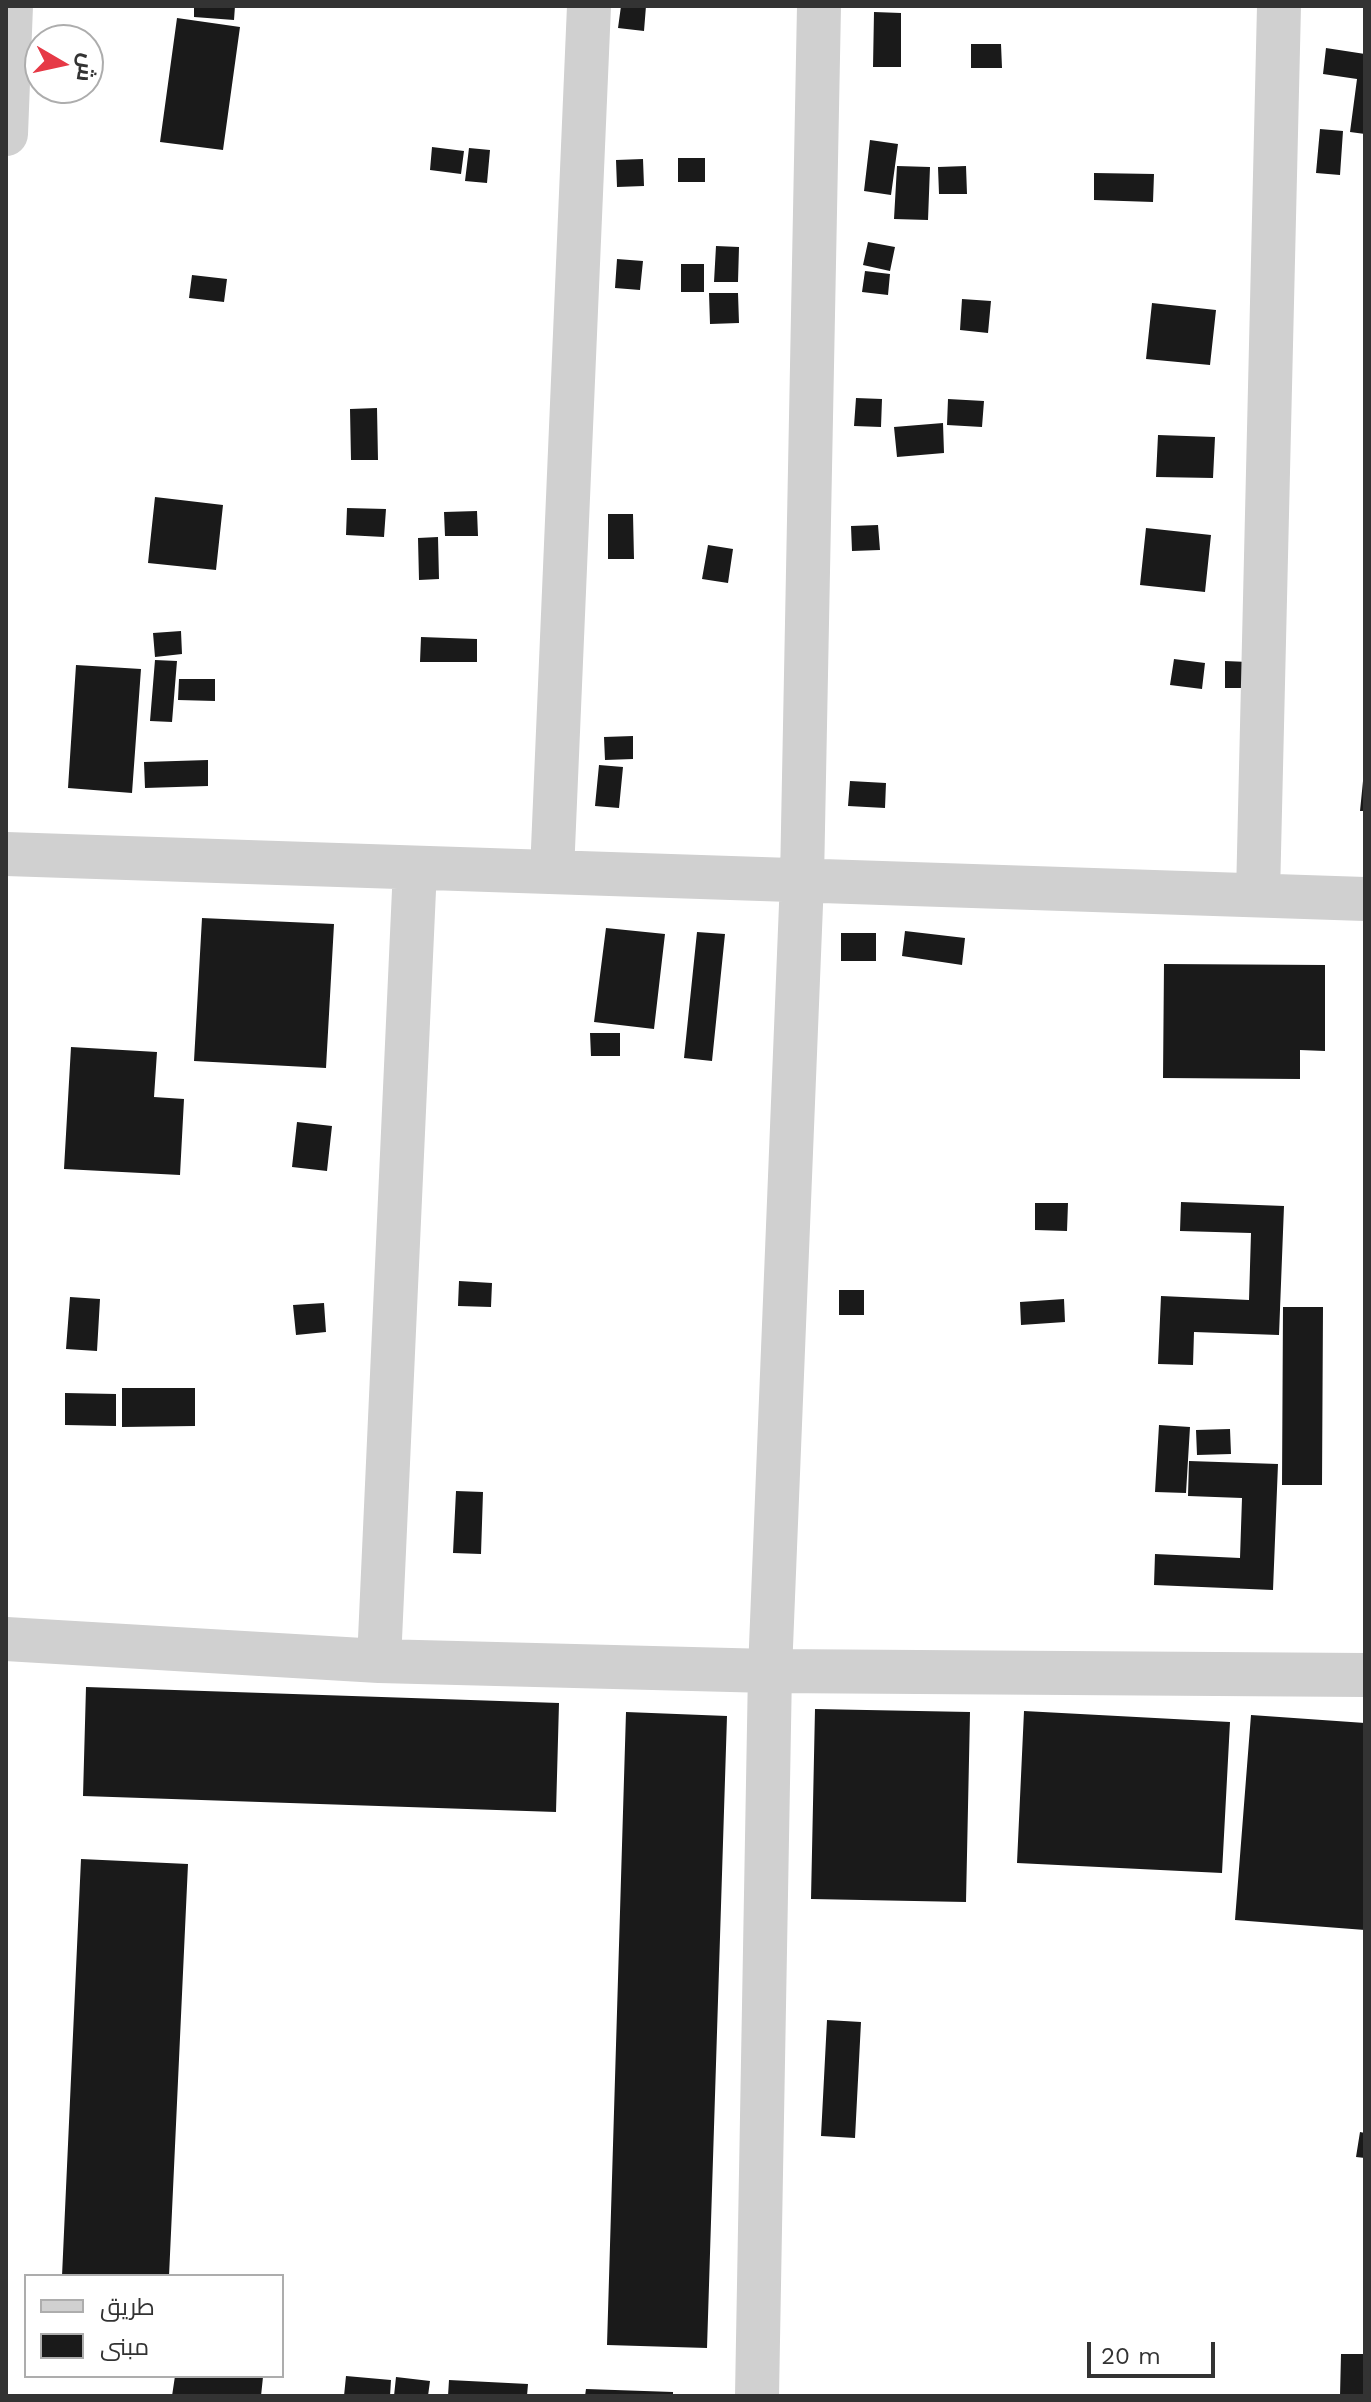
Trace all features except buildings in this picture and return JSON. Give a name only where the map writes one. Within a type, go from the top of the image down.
[{"type":"street","points":[[6,134],[11,6]]},
{"type":"street","points":[[552,872],[589,6]]},
{"type":"street","points":[[757,2396],[770,1671],[802,880],[819,6]]},
{"type":"street","points":[[1258,895],[1279,6]]},
{"type":"street","points":[[6,854],[1365,899]]},
{"type":"street","points":[[379,1661],[415,868]]},
{"type":"street","points":[[6,1639],[379,1661],[770,1671],[1365,1675]]}]
